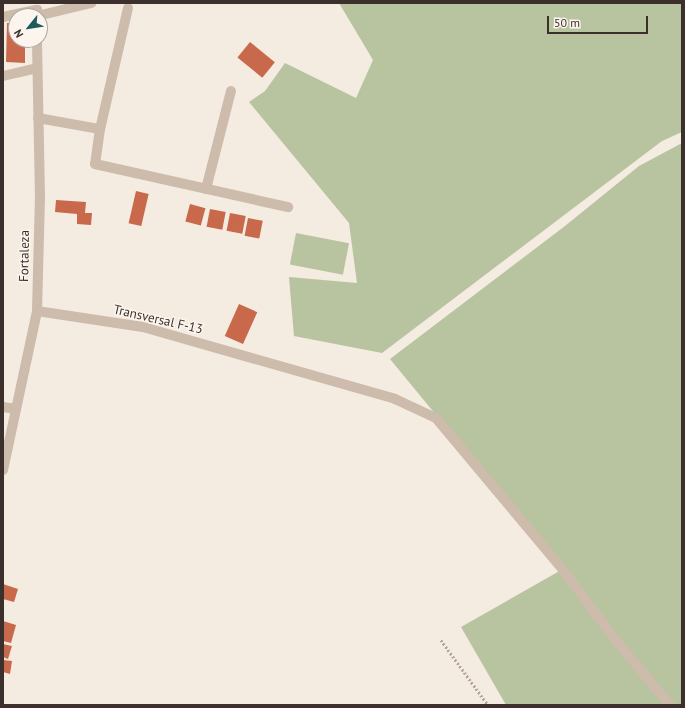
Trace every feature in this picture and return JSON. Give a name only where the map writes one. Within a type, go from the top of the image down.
[{"type":"street","points":[[48,9],[91,3]]},
{"type":"street","points":[[128,8],[100,129],[95,164],[288,207]]},
{"type":"street","name":"Fortaleza","points":[[3,470],[37,311],[37,48]]},
{"type":"street","points":[[3,76],[37,68]]},
{"type":"street","points":[[206,189],[231,91]]},
{"type":"street","points":[[38,118],[100,129]]},
{"type":"street","name":"Transversal F-13","points":[[37,311],[143,327],[249,356],[351,388],[395,399],[436,418],[563,570],[617,642],[670,705]]},
{"type":"street","points":[[3,407],[16,409]]},
{"type":"path","points":[[441,640],[488,705]]},
{"type":"green space","points":[[339,3],[682,3],[682,132],[662,141],[382,353],[294,336],[289,277],[357,283],[349,223],[249,102],[265,91],[285,63],[356,98],[373,60]]},
{"type":"green space","points":[[682,143],[682,705],[506,705],[461,627],[563,569],[390,359],[565,226],[639,166]]},
{"type":"green space","points":[[296,233],[349,243],[343,275],[290,264]]},
{"type":"building","points":[[8,23],[8,48],[25,48],[25,63],[6,62]]},
{"type":"building","points":[[250,42],[275,62],[262,78],[237,58]]},
{"type":"building","points":[[136,191],[149,194],[141,226],[129,223]]},
{"type":"building","points":[[56,200],[86,202],[85,213],[92,213],[91,225],[77,224],[77,214],[55,212]]},
{"type":"building","points":[[190,204],[205,208],[201,226],[185,221]]},
{"type":"building","points":[[210,209],[226,212],[222,230],[207,227]]},
{"type":"building","points":[[230,213],[246,216],[242,234],[227,231]]},
{"type":"building","points":[[248,218],[263,221],[259,239],[245,236]]},
{"type":"building","points":[[239,304],[257,312],[243,344],[225,336]]},
{"type":"building","points":[[3,584],[18,589],[14,602],[3,599]]},
{"type":"building","points":[[3,621],[16,625],[11,643],[3,641]]},
{"type":"building","points":[[3,644],[12,646],[8,659],[3,657]]},
{"type":"building","points":[[3,660],[12,661],[10,674],[3,672]]}]
